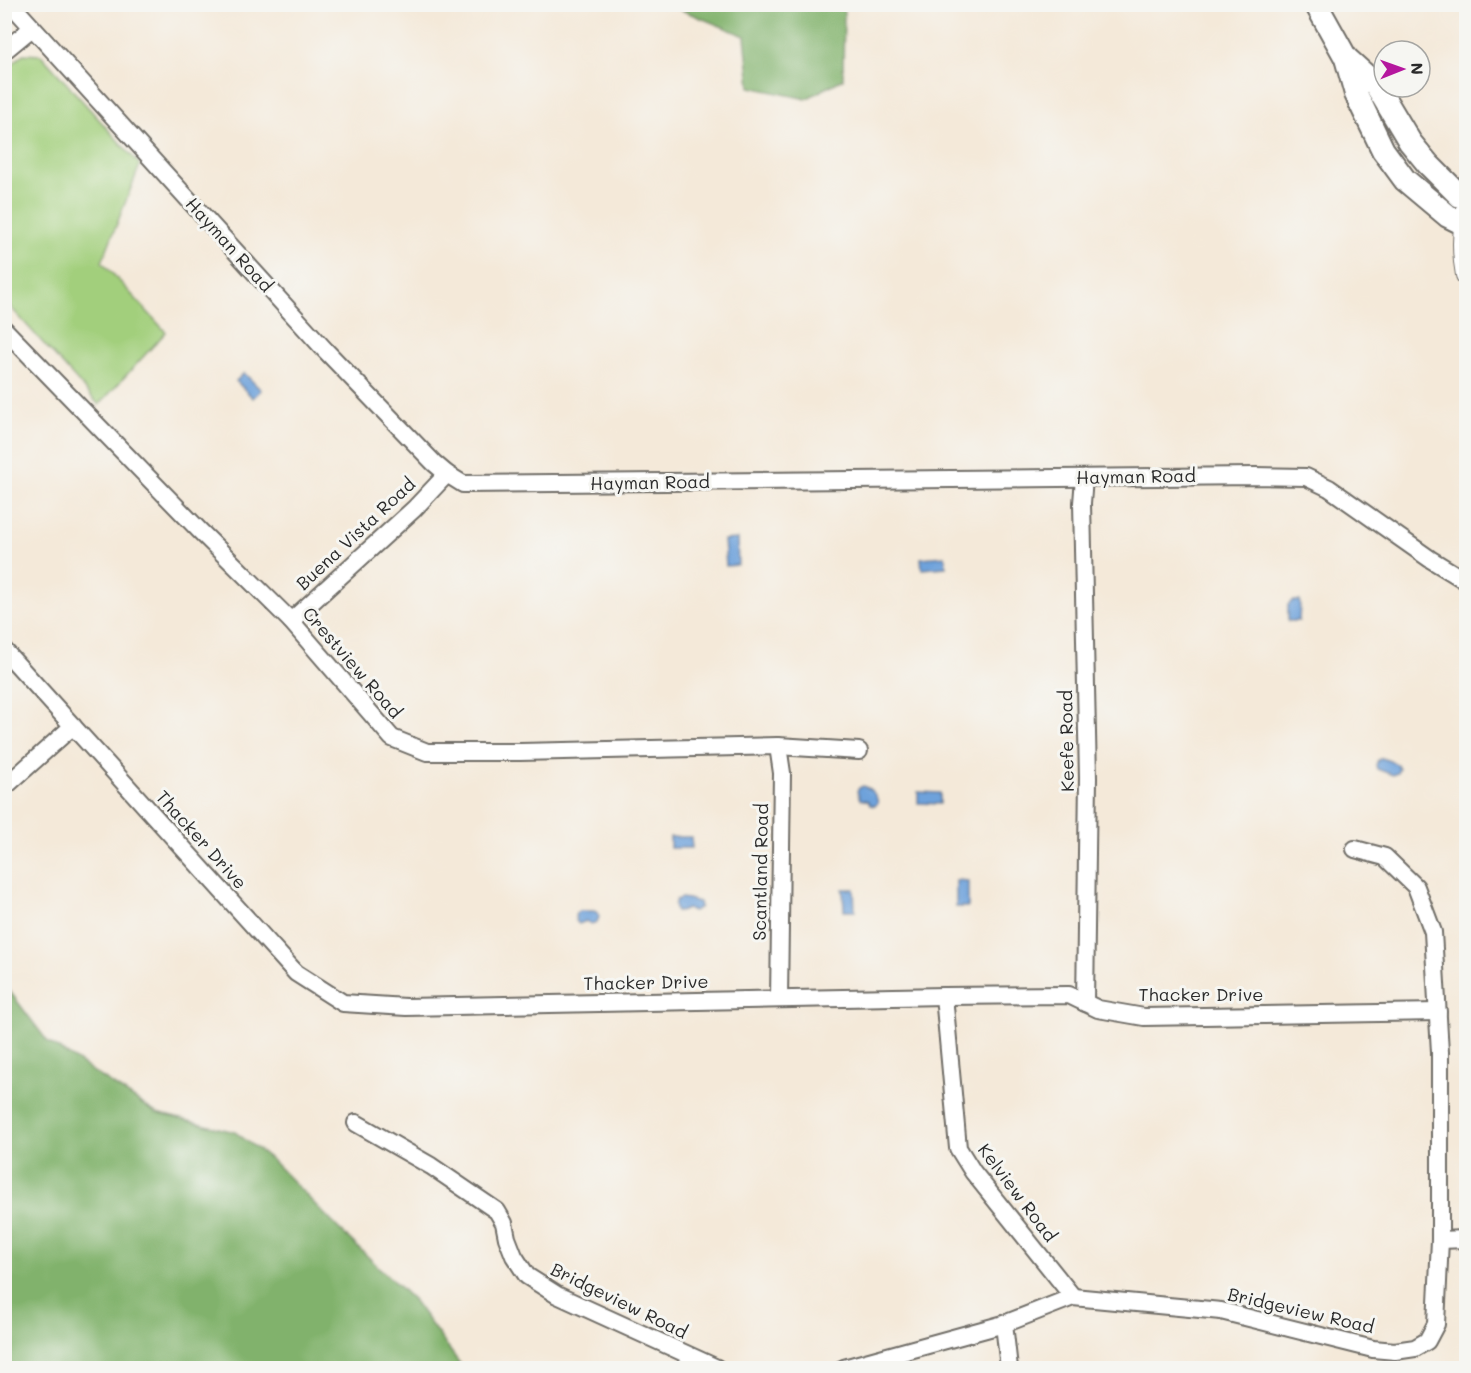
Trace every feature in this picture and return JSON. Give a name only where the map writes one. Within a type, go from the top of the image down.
[{"type":"main road","points":[[1316,4],[1346,58],[1356,94],[1383,150],[1405,180],[1448,216],[1466,220]]},
{"type":"main road","points":[[1346,58],[1376,85],[1410,142],[1428,165],[1460,196],[1467,199]]},
{"type":"street","name":"Hayman Road","points":[[10,4],[325,350],[434,463],[463,484],[1306,477],[1329,488],[1430,559],[1467,581]]},
{"type":"street","points":[[4,51],[32,28]]},
{"type":"street","points":[[1466,220],[1463,256],[1467,275]]},
{"type":"street","name":"Crestview Road","points":[[4,329],[291,621],[392,738],[427,752],[778,746],[859,751]]},
{"type":"street","name":"Buena Vista Road","points":[[291,621],[414,509],[447,474]]},
{"type":"street","name":"Keefe Road","points":[[1084,478],[1082,503],[1088,778],[1085,1003]]},
{"type":"street","name":"Thacker Drive","points":[[4,650],[296,973],[343,1003],[414,1007],[1069,995],[1098,1010],[1144,1017],[1438,1012]]},
{"type":"street","points":[[8,784],[73,726]]},
{"type":"street","name":"Scantland Road","points":[[778,746],[782,773],[779,999]]},
{"type":"street","name":"Bridgeview Road","points":[[844,1368],[1004,1324],[1072,1297],[1221,1311],[1372,1348],[1395,1351],[1415,1348],[1427,1341],[1436,1324],[1440,1240],[1440,1052],[1433,932],[1416,887],[1385,857],[1355,849]]},
{"type":"street","name":"Kelview Road","points":[[945,996],[958,1148],[973,1172],[1072,1297]]},
{"type":"street","name":"Bridgeview Road","points":[[356,1123],[431,1166],[497,1211],[504,1223],[514,1256],[527,1276],[556,1295],[717,1368]]},
{"type":"street","points":[[1440,1240],[1467,1239]]},
{"type":"street","points":[[1004,1324],[1009,1368]]},
{"type":"green space","points":[[669,5],[844,5],[843,79],[806,99],[750,87],[745,36]]},
{"type":"green space","points":[[23,54],[41,55],[140,165],[102,262],[166,332],[99,405],[5,301],[5,71]]},
{"type":"green space","points":[[5,985],[48,1042],[156,1113],[235,1132],[272,1160],[414,1301],[463,1368],[5,1368]]},
{"type":"water","points":[[244,373],[261,390],[253,398],[236,381]]},
{"type":"water","points":[[737,539],[738,565],[726,566],[724,540]]},
{"type":"water","points":[[945,556],[946,567],[922,569],[921,558]]},
{"type":"water","points":[[1292,601],[1300,601],[1299,621],[1288,621],[1288,605]]},
{"type":"water","points":[[1382,758],[1397,764],[1399,769],[1397,773],[1393,775],[1377,769],[1378,760]]},
{"type":"water","points":[[863,786],[875,794],[878,802],[875,806],[860,799],[857,791]]},
{"type":"water","points":[[918,792],[940,793],[940,804],[918,803]]},
{"type":"water","points":[[670,837],[691,837],[692,848],[670,848]]},
{"type":"water","points":[[956,880],[968,881],[968,907],[956,907]]},
{"type":"water","points":[[843,889],[854,889],[855,911],[844,911]]},
{"type":"water","points":[[681,898],[699,902],[700,907],[694,911],[687,909],[676,911],[675,901]]},
{"type":"water","points":[[579,911],[598,913],[597,922],[591,924],[586,921],[579,924],[575,918]]}]
